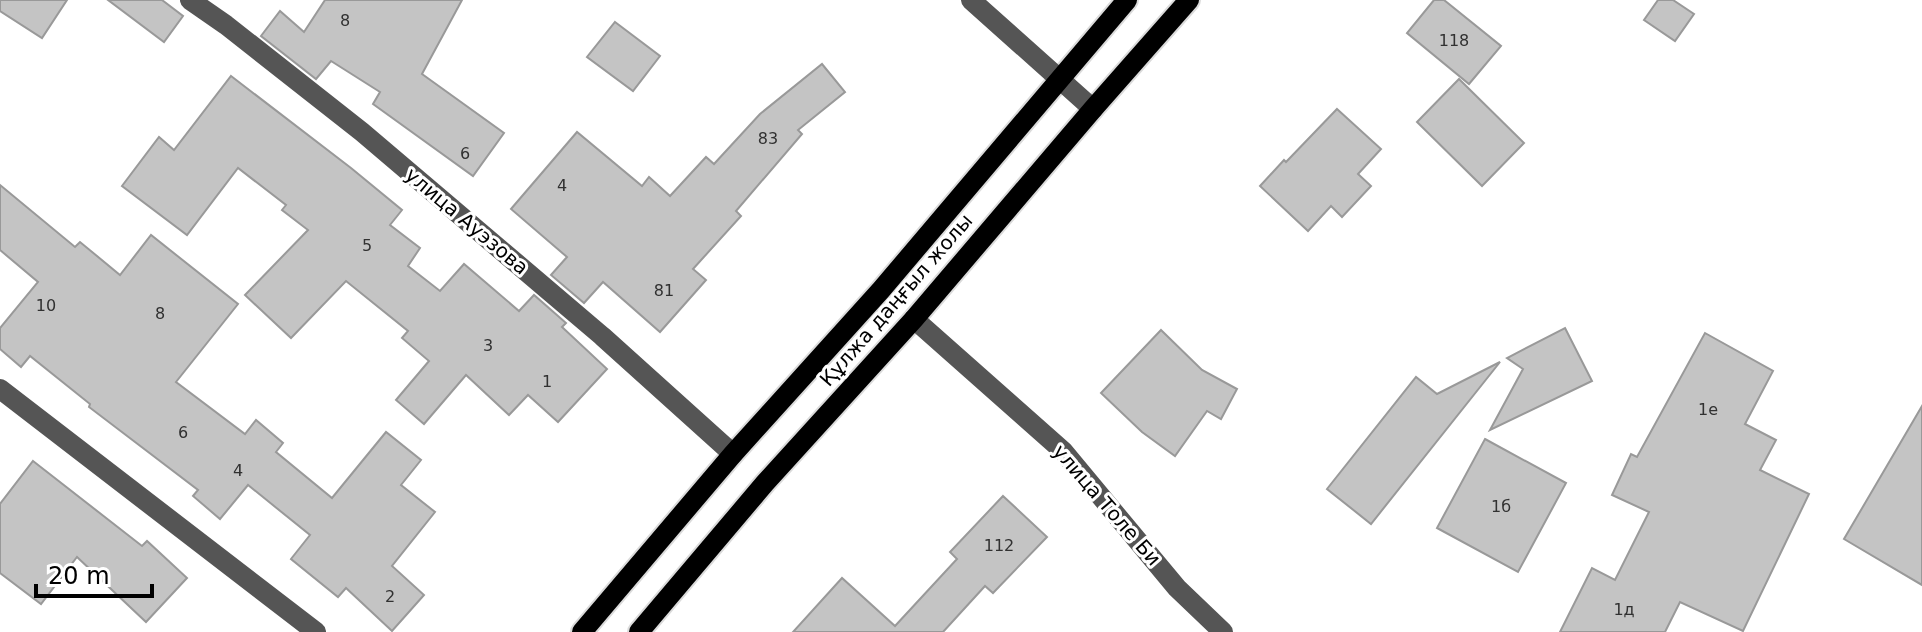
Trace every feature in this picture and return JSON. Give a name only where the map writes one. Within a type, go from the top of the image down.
[{"type":"main road","name":"Құлжа даңғыл жолы","points":[[582,632],[733,454],[881,290],[1127,0]]},
{"type":"main road","name":"Құлжа даңғыл жолы","points":[[639,632],[765,483],[914,319],[1189,0]]},
{"type":"street","name":"улица Ауэзова","points":[[190,0],[362,132],[602,336],[733,454]]},
{"type":"street","points":[[971,0],[1093,109]]},
{"type":"street","name":"улица Толе Би","points":[[914,319],[1063,451],[1177,588],[1223,632]]},
{"type":"street","points":[[0,389],[316,632]]},
{"type":"building","points":[[0,0],[67,0],[42,38],[0,11]]},
{"type":"building","points":[[108,0],[162,0],[183,16],[164,42]]},
{"type":"building","points":[[325,0],[462,0],[422,74],[504,133],[473,176],[373,104],[380,92],[331,61],[316,79],[261,36],[280,11],[304,32]]},
{"type":"building","points":[[1434,0],[1444,0],[1501,46],[1469,84],[1407,33]]},
{"type":"building","points":[[1658,0],[1673,0],[1694,14],[1675,41],[1644,20]]},
{"type":"building","points":[[615,22],[660,56],[633,91],[587,57]]},
{"type":"building","points":[[822,64],[845,92],[798,130],[802,134],[736,211],[741,216],[693,269],[706,280],[660,332],[603,282],[584,303],[551,275],[567,257],[511,209],[577,132],[642,186],[649,177],[670,196],[706,157],[714,164],[760,114]]},
{"type":"building","points":[[231,76],[402,210],[390,225],[420,248],[408,266],[440,291],[464,264],[519,311],[534,295],[566,323],[562,327],[607,369],[558,422],[528,395],[509,415],[466,375],[424,424],[396,400],[429,361],[402,338],[408,331],[346,281],[291,338],[245,295],[308,230],[282,210],[286,205],[238,168],[187,235],[122,186],[159,137],[174,150]]},
{"type":"building","points":[[1459,79],[1524,143],[1482,186],[1417,122]]},
{"type":"building","points":[[1337,109],[1381,149],[1358,174],[1371,186],[1342,217],[1331,206],[1308,231],[1260,186]]},
{"type":"building","points":[[0,185],[75,247],[80,242],[120,275],[151,235],[238,304],[176,382],[245,434],[256,420],[283,443],[276,452],[332,498],[386,432],[421,460],[401,485],[435,512],[392,566],[424,595],[392,631],[346,588],[338,597],[291,559],[310,535],[248,485],[220,519],[193,496],[198,490],[89,407],[90,404],[30,356],[21,367],[0,349],[0,328],[38,282],[0,250]]},
{"type":"building","points":[[1565,328],[1592,381],[1490,430],[1523,369],[1507,358]]},
{"type":"building","points":[[1161,330],[1202,370],[1237,389],[1221,419],[1207,411],[1175,456],[1142,432],[1101,393]]},
{"type":"building","points":[[1705,333],[1773,371],[1745,424],[1776,440],[1760,470],[1809,494],[1743,631],[1680,602],[1665,632],[1560,632],[1592,568],[1615,580],[1649,512],[1612,495],[1631,454],[1637,457]]},
{"type":"building","points":[[1500,362],[1371,524],[1327,489],[1416,377],[1437,394]]},
{"type":"building","points":[[1922,406],[1922,585],[1844,539]]},
{"type":"building","points":[[1485,439],[1566,483],[1518,572],[1437,528]]},
{"type":"building","points":[[33,461],[142,546],[147,541],[187,578],[146,622],[77,557],[41,604],[0,573],[0,504]]},
{"type":"building","points":[[1003,496],[1047,537],[993,593],[985,586],[943,632],[793,632],[842,578],[895,626],[957,559],[950,552]]}]
